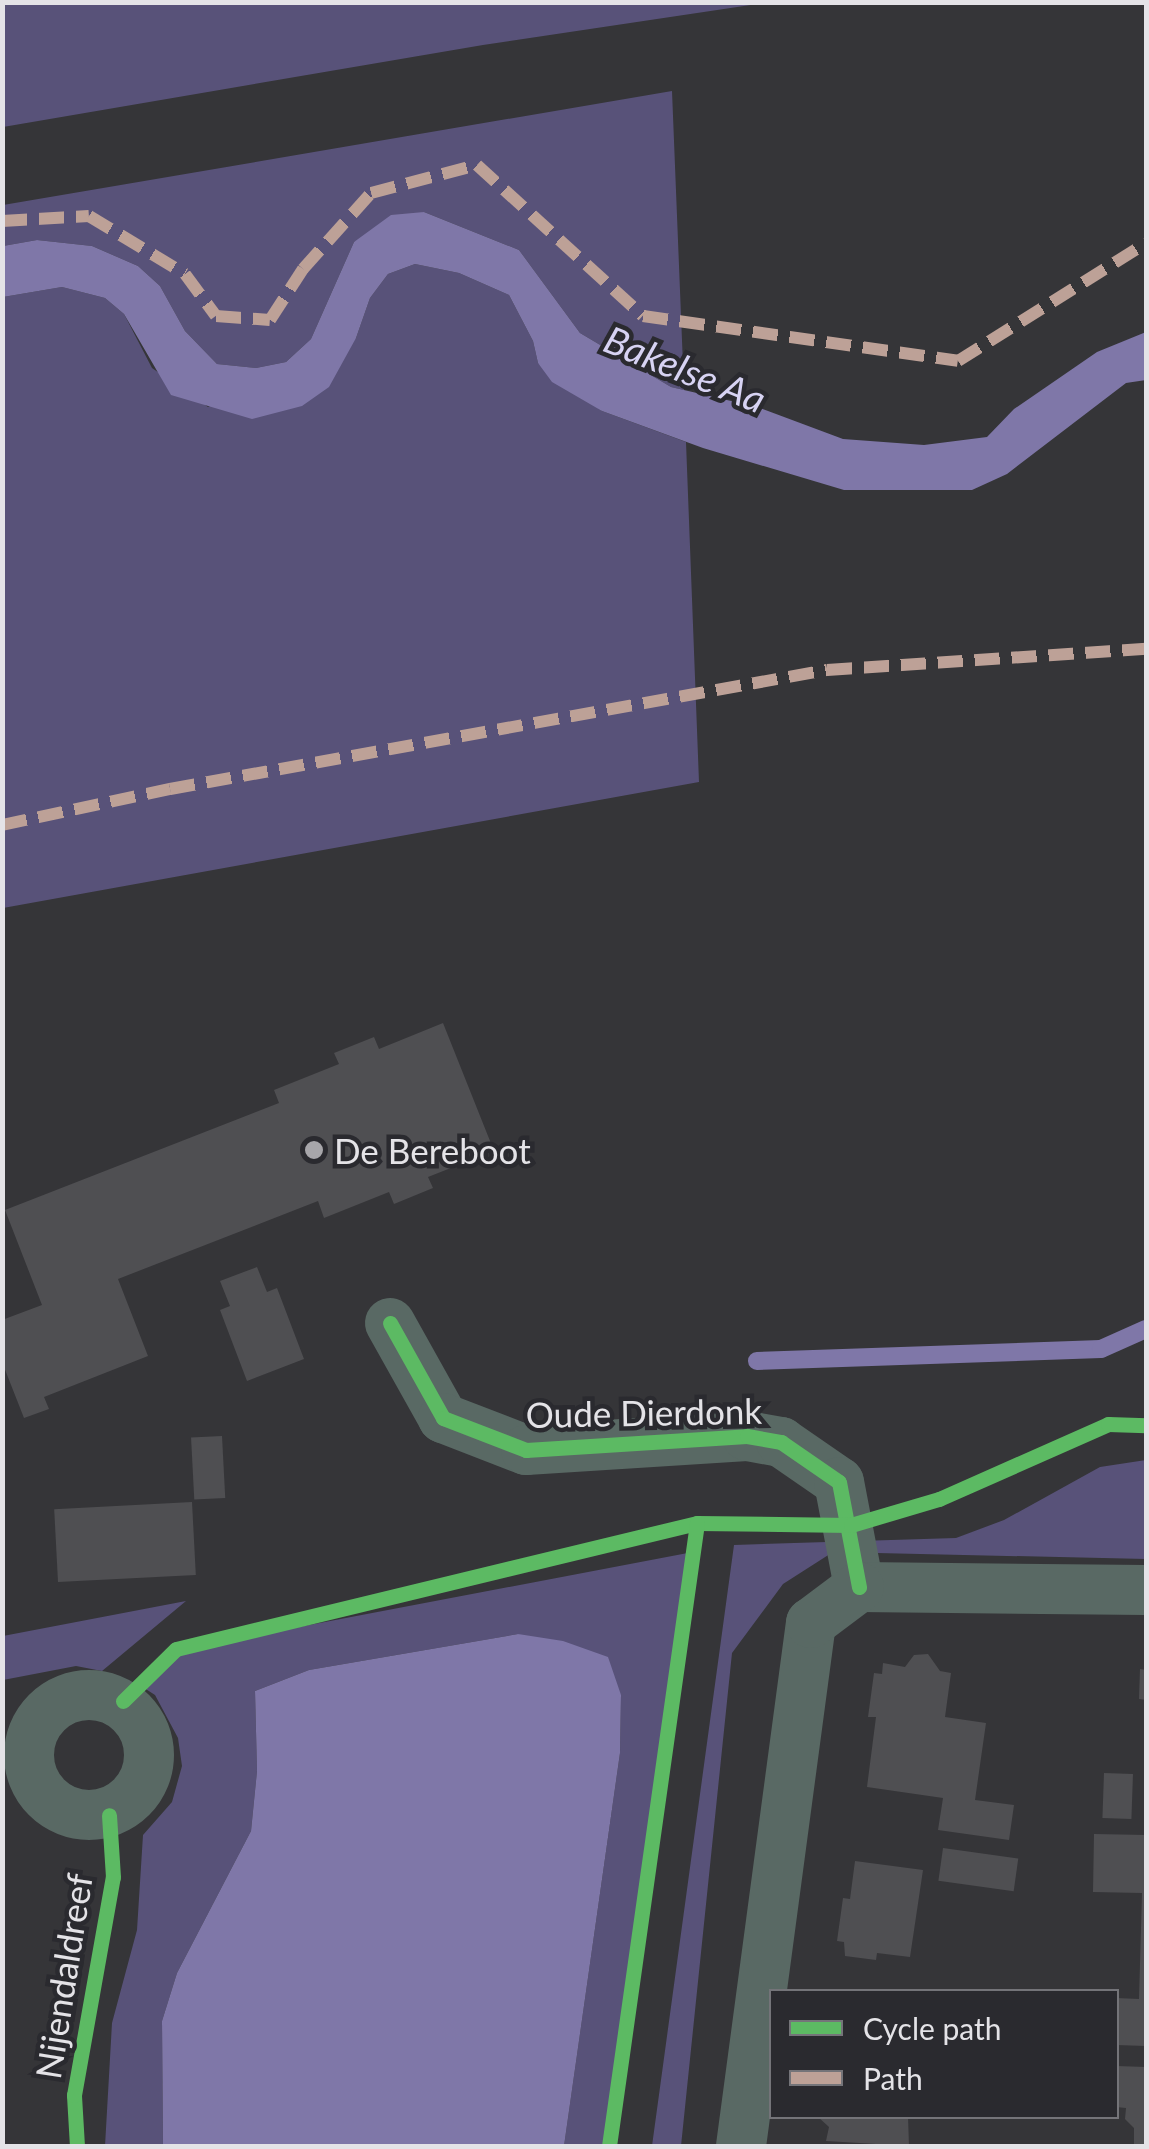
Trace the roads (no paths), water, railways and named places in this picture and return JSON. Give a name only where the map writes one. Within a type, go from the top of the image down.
[{"type":"street","name":"Oude Dierdonk","points":[[390,1323],[443,1418],[526,1450],[747,1436],[782,1442],[839,1482],[859,1586]]},
{"type":"street","points":[[741,2146],[811,1623],[859,1586],[1146,1590]]},
{"type":"waterway","points":[[757,1361],[1101,1349],[1146,1329]]},
{"type":"place","name":"De Bereboot","points":[[314,1150]]},
{"type":"water label","name":"Bakelse Aa","points":[[685,369]]}]
